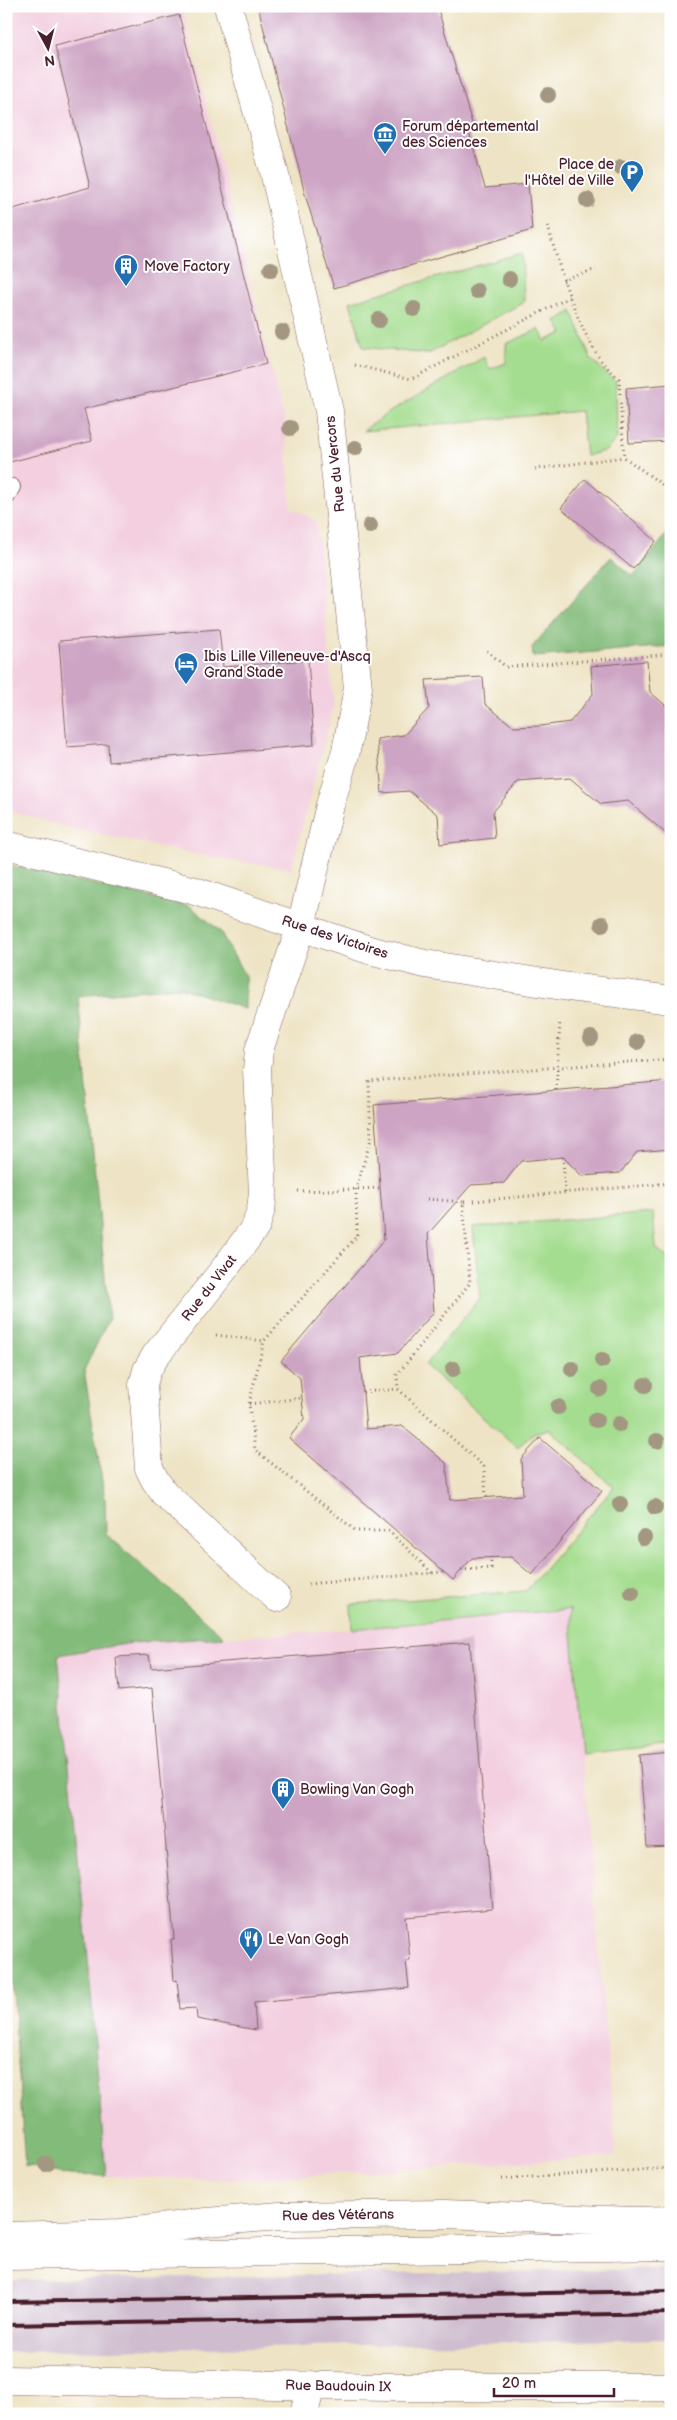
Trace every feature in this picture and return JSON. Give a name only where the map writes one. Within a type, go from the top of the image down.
[{"type":"street","name":"Rue du Vercors","points":[[228,6],[274,172],[318,355],[329,411],[358,688],[346,751],[330,805],[301,926]]},
{"type":"street","name":"Rue des Victoires","points":[[6,845],[192,890],[369,950],[425,964],[569,988],[671,1000]]},
{"type":"street","name":"Rue du Vivat","points":[[271,1593],[164,1492],[155,1480],[150,1468],[143,1385],[147,1370],[156,1355],[256,1226],[262,1209],[263,1193],[257,1070],[259,1050],[301,926]]},
{"type":"street","name":"Rue des Vétérans","points":[[6,2236],[121,2233],[207,2222],[280,2216],[445,2214],[633,2221],[671,2220]]},
{"type":"street","points":[[6,2256],[671,2246]]},
{"type":"street","name":"Rue Baudouin IX","points":[[6,2380],[311,2385],[671,2387]]},
{"type":"street","points":[[304,2414],[311,2385]]},
{"type":"path","points":[[548,226],[563,281],[570,297],[599,358],[619,379],[624,457]]},
{"type":"path","points":[[563,281],[596,269]]},
{"type":"path","points":[[318,355],[411,379],[570,297]]},
{"type":"path","points":[[535,469],[624,457],[671,491]]},
{"type":"path","points":[[487,651],[506,667],[671,654]]},
{"type":"path","points":[[556,1090],[560,1011],[569,988]]},
{"type":"path","points":[[432,1573],[389,1531],[356,1531],[255,1450],[249,1404],[264,1341],[357,1236],[356,1189],[372,1139],[369,1081],[671,1059]]},
{"type":"path","points":[[563,1157],[565,1193]]},
{"type":"path","points":[[427,1199],[463,1202],[671,1183]]},
{"type":"path","points":[[263,1193],[380,1188]]},
{"type":"path","points":[[463,1202],[470,1283],[397,1376],[398,1389],[484,1467],[486,1497]]},
{"type":"path","points":[[187,1317],[206,1334],[264,1341]]},
{"type":"path","points":[[363,1392],[398,1389]]},
{"type":"path","points":[[249,1404],[302,1398]]},
{"type":"path","points":[[462,1570],[491,1568],[491,1557]]},
{"type":"path","points":[[271,1593],[444,1572]]},
{"type":"path","points":[[500,2179],[671,2168]]},
{"type":"shaded area","points":[[6,6],[182,6],[285,424],[291,508],[316,521],[334,705],[291,869],[209,857],[66,827],[6,810]]},
{"type":"shaded area","points":[[570,1609],[616,2156],[238,2180],[106,2176],[58,1655],[132,1643],[352,1629]]},
{"type":"shaded area","points":[[671,2269],[671,2339],[6,2352],[6,2280]]},
{"type":"green space","points":[[522,253],[524,302],[428,354],[363,347],[350,302]]},
{"type":"green space","points":[[572,311],[591,359],[616,382],[617,438],[607,450],[586,456],[581,411],[363,431],[386,414],[484,357],[490,369],[506,363],[506,344],[539,329],[545,341],[563,333],[556,321]]},
{"type":"green space","points":[[671,529],[671,646],[533,657],[532,647],[611,557],[633,576]]},
{"type":"green space","points":[[6,864],[190,906],[220,931],[245,976],[245,1009],[179,987],[78,996],[109,1319],[84,1370],[105,1500],[106,1534],[224,1637],[132,1643],[58,1655],[87,1947],[106,2176],[69,2175],[25,2166],[6,1890]]},
{"type":"green space","points":[[653,1213],[656,1248],[671,1261],[671,1744],[582,1754],[570,1609],[352,1629],[351,1604],[526,1591],[614,1487],[549,1429],[532,1435],[518,1448],[425,1365],[480,1298],[473,1227]]},
{"type":"building","name":"Forum départemental des Sciences","points":[[258,6],[437,6],[474,130],[469,132],[485,188],[528,184],[532,230],[334,288],[306,198]]},
{"type":"building","name":"Move Factory","points":[[179,15],[266,364],[84,409],[92,441],[6,463],[6,211],[90,187],[55,46]]},
{"type":"building","points":[[671,384],[671,441],[629,443],[626,388]]},
{"type":"building","points":[[585,479],[656,541],[633,569],[561,508]]},
{"type":"building","name":"Ibis Lille Villeneuve-d'Ascq Grand Stade","points":[[219,629],[223,667],[308,660],[314,745],[109,762],[108,744],[67,747],[59,641]]},
{"type":"building","points":[[647,661],[650,692],[671,710],[671,838],[628,801],[601,804],[570,778],[518,782],[493,812],[495,838],[440,844],[438,815],[409,791],[382,793],[377,739],[404,735],[429,708],[426,680],[483,677],[485,704],[514,727],[540,726],[570,722],[593,694],[591,666]]},
{"type":"building","points":[[671,1081],[671,1149],[637,1152],[620,1173],[582,1176],[563,1157],[521,1161],[504,1183],[471,1185],[428,1234],[434,1312],[398,1353],[360,1358],[366,1429],[402,1426],[446,1463],[450,1500],[523,1495],[521,1459],[540,1438],[602,1491],[532,1575],[511,1557],[472,1558],[453,1580],[289,1438],[304,1419],[300,1378],[281,1361],[384,1240],[374,1105]]},
{"type":"building","name":"Bowling Van Gogh","points":[[470,1642],[492,1909],[406,1917],[410,1961],[406,1961],[409,1988],[254,2002],[256,2030],[197,2019],[196,2008],[180,2009],[177,1980],[174,1981],[171,1939],[174,1939],[152,1688],[119,1691],[116,1657],[149,1655],[151,1668]]},
{"type":"building","points":[[671,1752],[671,1846],[647,1847],[639,1755]]},
{"type":"railway","points":[[6,2302],[671,2291]]},
{"type":"railway","points":[[6,2325],[671,2313]]},
{"type":"place","name":"Forum départemental des Sciences","points":[[385,155]]},
{"type":"place","name":"Place de l'Hôtel de Ville","points":[[632,193]]},
{"type":"place","name":"Move Factory","points":[[126,287]]},
{"type":"place","name":"Ibis Lille Villeneuve-d'Ascq Grand Stade","points":[[186,685]]},
{"type":"place","name":"Bowling Van Gogh","points":[[283,1810]]},
{"type":"place","name":"Le Van Gogh","points":[[251,1960]]}]
